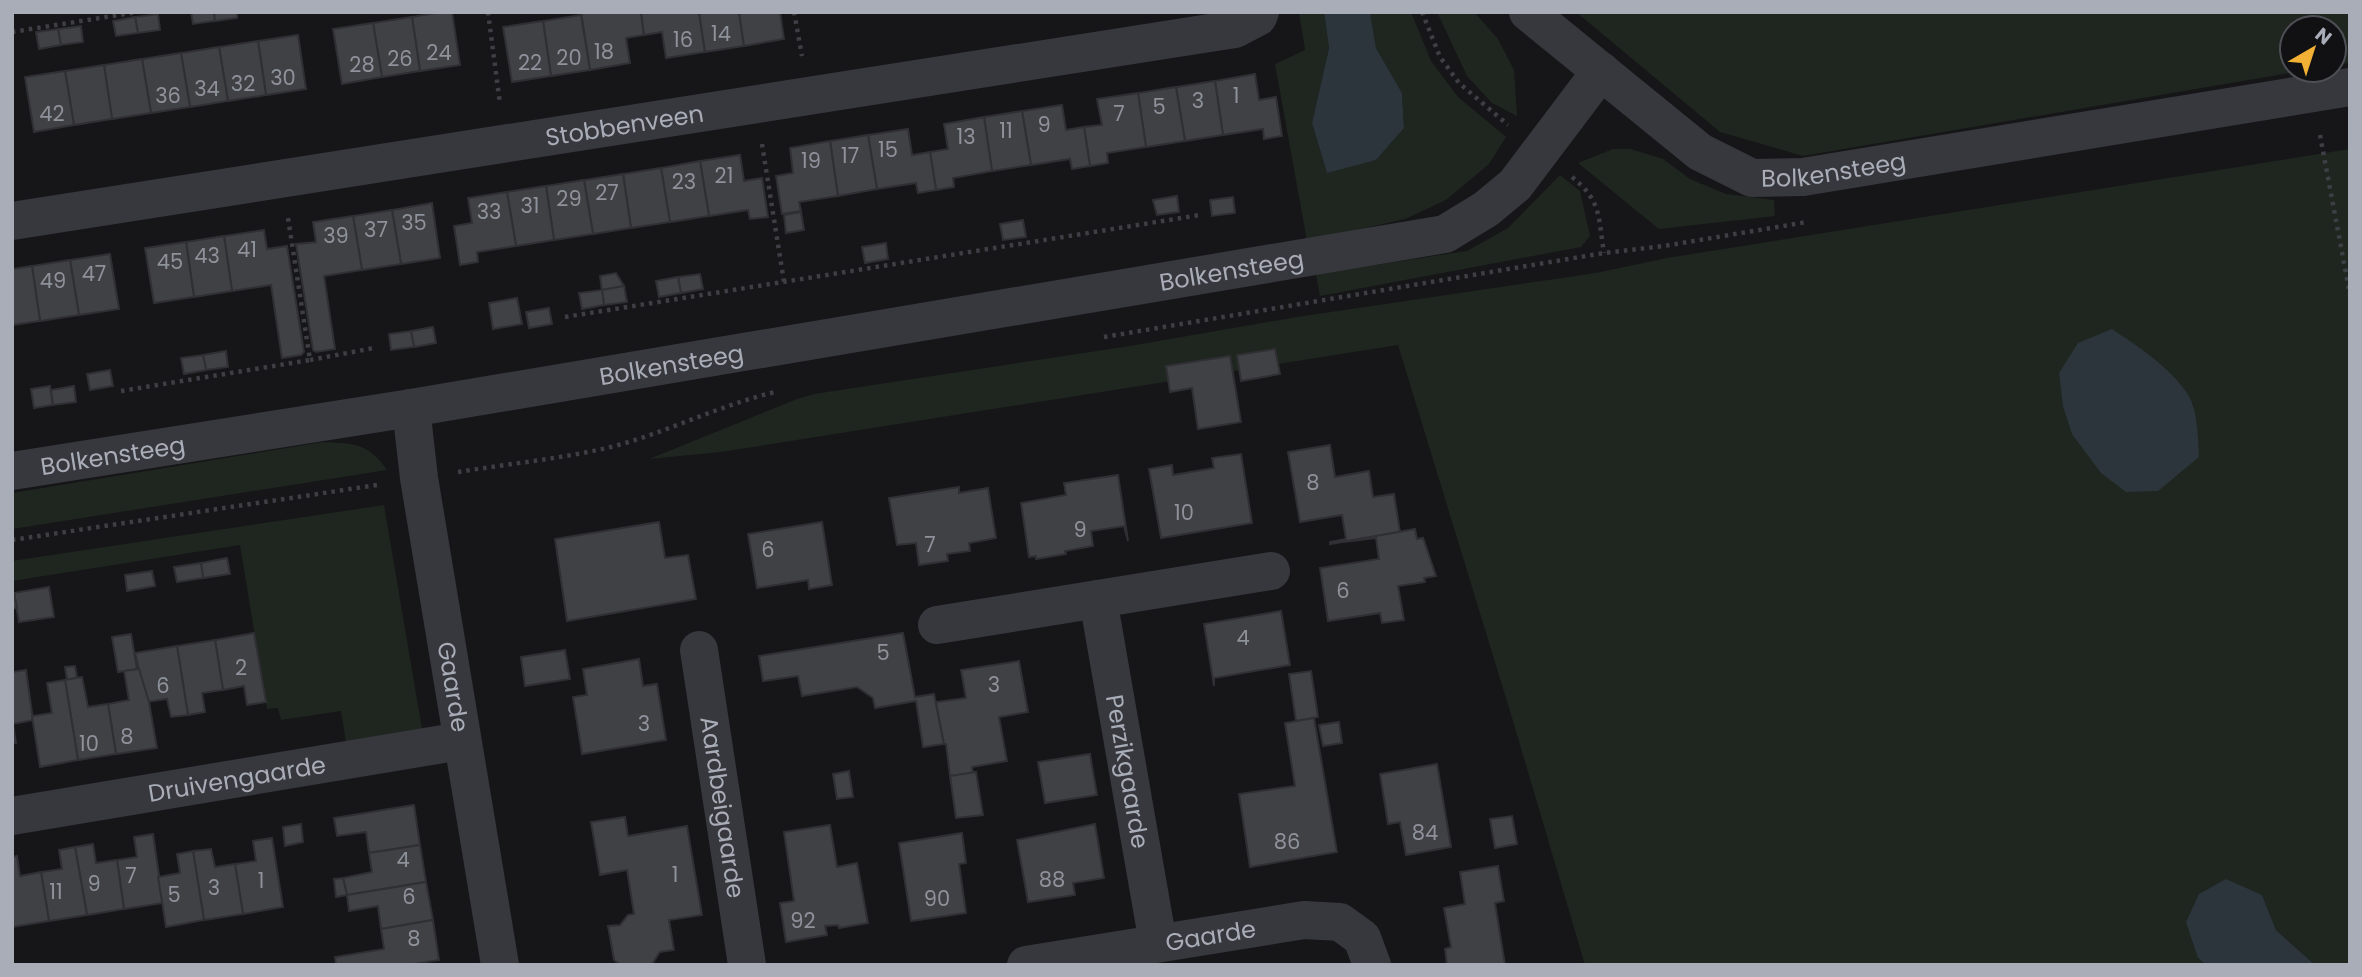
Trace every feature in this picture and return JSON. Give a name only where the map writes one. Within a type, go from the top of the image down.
[{"type":"street","points":[[1528,12],[1601,71]]},
{"type":"street","name":"Stobbenveen","points":[[12,221],[756,104],[1247,20]]},
{"type":"street","name":"Bolkensteeg","points":[[12,471],[411,408],[1445,234],[1486,209],[1515,185],[1601,71],[1700,152],[1752,178],[1803,177],[2350,87]]},
{"type":"street","name":"Gaarde","points":[[411,408],[419,478],[461,741],[500,965]]},
{"type":"street","points":[[937,625],[1271,571]]},
{"type":"street","name":"Perzikgaarde","points":[[1098,599],[1158,943]]},
{"type":"street","name":"Aardbeigaarde","points":[[699,650],[747,965]]},
{"type":"street","name":"Druivengaarde","points":[[12,816],[461,741]]},
{"type":"street","name":"Gaarde","points":[[1026,965],[1304,920],[1340,922],[1362,937],[1372,965]]},
{"type":"path","points":[[12,32],[138,12]]},
{"type":"path","points":[[488,12],[506,143]]},
{"type":"path","points":[[756,104],[784,282]]},
{"type":"path","points":[[2306,137],[2320,135],[2350,295]]},
{"type":"path","points":[[282,178],[310,360]]},
{"type":"path","points":[[565,317],[1200,215]]},
{"type":"path","name":"Bolkensteeg","points":[[1099,338],[1815,220]]},
{"type":"path","points":[[121,391],[374,348]]},
{"type":"path","name":"Bolkensteeg","points":[[12,540],[606,448],[717,409],[786,390]]},
{"type":"shaded area","points":[[1299,12],[1324,12],[1329,48],[1312,123],[1327,172],[1376,160],[1404,128],[1402,93],[1376,48],[1370,12],[1411,12],[1431,61],[1458,97],[1506,137],[1489,164],[1446,200],[1405,219],[1307,241],[1275,64],[1305,50]]},
{"type":"shaded area","points":[[1324,12],[1370,12],[1376,48],[1402,93],[1404,128],[1376,160],[1327,173],[1312,123],[1329,48]]},
{"type":"shaded area","points":[[1437,12],[1474,12],[1498,39],[1514,70],[1517,116],[1492,103],[1467,76]]},
{"type":"shaded area","points":[[1576,12],[2350,12],[2350,63],[2348,14],[2278,14],[2278,75],[1803,156],[1720,132]]},
{"type":"shaded area","points":[[1613,149],[1631,149],[1663,159],[1690,179],[1726,194],[1774,200],[1775,216],[1659,229],[1578,163]]},
{"type":"shaded area","points":[[2350,149],[2350,965],[2315,965],[2276,930],[2262,895],[2198,958],[2206,965],[1585,965],[1398,345],[721,452],[649,459],[814,394],[1130,346],[1297,317],[1596,273],[1667,258]]},
{"type":"shaded area","points":[[1560,175],[1580,191],[1590,236],[1581,247],[1320,296],[1316,274],[1467,251],[1508,228]]},
{"type":"shaded area","points":[[2112,329],[2143,350],[2171,374],[2187,393],[2193,407],[2199,457],[2158,491],[2126,492],[2101,473],[2072,434],[2063,406],[2059,373],[2078,343]]},
{"type":"shaded area","points":[[323,442],[359,446],[373,454],[387,470],[12,529],[12,493]]},
{"type":"shaded area","points":[[384,505],[422,729],[346,742],[341,711],[281,720],[278,708],[267,709],[240,545],[12,581],[12,561]]},
{"type":"shaded area","points":[[2226,879],[2262,895],[2276,930],[2315,965],[2206,965],[2198,958],[2186,922],[2199,894]]},
{"type":"building","points":[[191,12],[214,12],[215,21],[193,24]]},
{"type":"building","points":[[214,12],[237,12],[237,18],[215,21]]},
{"type":"building","points":[[452,12],[460,65],[420,71],[412,17]]},
{"type":"building","points":[[581,12],[641,12],[644,35],[626,38],[630,63],[590,70]]},
{"type":"building","points":[[641,12],[699,12],[705,52],[666,58],[662,32],[644,35]]},
{"type":"building","points":[[699,12],[739,12],[744,46],[705,52]]},
{"type":"building","points":[[739,12],[780,12],[784,39],[744,46]]},
{"type":"building","points":[[158,14],[160,30],[138,33],[135,17]]},
{"type":"building","points":[[581,15],[590,70],[551,76],[543,21]]},
{"type":"building","points":[[135,17],[138,33],[116,36],[113,21]]},
{"type":"building","points":[[412,17],[420,71],[382,77],[373,23]]},
{"type":"building","points":[[543,21],[551,76],[512,82],[503,27]]},
{"type":"building","points":[[373,23],[382,77],[342,84],[333,29]]},
{"type":"building","points":[[81,26],[83,42],[61,45],[58,29]]},
{"type":"building","points":[[58,29],[61,45],[39,49],[36,32]]},
{"type":"building","points":[[298,35],[306,89],[266,95],[258,41]]},
{"type":"building","points":[[258,41],[266,95],[228,101],[219,47]]},
{"type":"building","points":[[219,47],[228,101],[190,107],[181,53]]},
{"type":"building","points":[[181,53],[190,107],[151,113],[142,59]]},
{"type":"building","points":[[142,59],[151,113],[112,119],[104,65]]},
{"type":"building","points":[[104,65],[112,119],[74,125],[65,71]]},
{"type":"building","points":[[65,71],[74,125],[34,132],[25,77]]},
{"type":"building","points":[[1255,74],[1259,100],[1276,97],[1282,136],[1264,139],[1263,129],[1223,135],[1215,81]]},
{"type":"building","points":[[1215,81],[1223,135],[1185,141],[1176,87]]},
{"type":"building","points":[[1176,87],[1185,141],[1146,147],[1138,93]]},
{"type":"building","points":[[1138,93],[1146,147],[1107,153],[1108,163],[1090,166],[1084,127],[1102,125],[1097,99]]},
{"type":"building","points":[[1062,105],[1066,130],[1084,127],[1090,166],[1072,169],[1070,159],[1031,165],[1022,111]]},
{"type":"building","points":[[1022,111],[1031,165],[992,171],[984,117]]},
{"type":"building","points":[[984,117],[992,171],[953,178],[954,187],[936,190],[930,152],[948,149],[944,124]]},
{"type":"building","points":[[908,129],[912,155],[930,152],[936,190],[918,193],[916,183],[877,189],[868,135]]},
{"type":"building","points":[[868,135],[877,189],[838,196],[830,141]]},
{"type":"building","points":[[830,141],[838,196],[799,202],[801,211],[782,214],[776,176],[793,173],[790,148]]},
{"type":"building","points":[[740,155],[744,181],[762,178],[768,217],[750,219],[748,210],[709,216],[700,161]]},
{"type":"building","points":[[700,161],[709,216],[670,222],[661,168]]},
{"type":"building","points":[[661,168],[670,222],[631,228],[623,174]]},
{"type":"building","points":[[623,174],[631,228],[593,234],[584,180]]},
{"type":"building","points":[[584,180],[593,234],[554,240],[546,186]]},
{"type":"building","points":[[546,186],[554,240],[516,246],[507,192]]},
{"type":"building","points":[[507,192],[516,246],[477,252],[478,262],[460,265],[454,226],[472,223],[468,198]]},
{"type":"building","points":[[1177,196],[1179,212],[1157,215],[1153,200]]},
{"type":"building","points":[[1233,197],[1235,213],[1212,216],[1210,200]]},
{"type":"building","points":[[432,203],[440,258],[401,264],[392,210]]},
{"type":"building","points":[[392,210],[401,264],[362,270],[353,216]]},
{"type":"building","points":[[801,212],[804,230],[786,233],[784,215]]},
{"type":"building","points":[[353,216],[362,270],[324,276],[335,349],[316,352],[313,350],[296,244],[316,242],[313,222]]},
{"type":"building","points":[[1023,220],[1026,237],[1003,240],[1000,224]]},
{"type":"building","points":[[264,230],[267,249],[287,246],[304,352],[301,355],[282,358],[271,285],[232,291],[224,236]]},
{"type":"building","points":[[224,236],[232,291],[194,297],[186,242]]},
{"type":"building","points":[[186,242],[194,297],[154,303],[145,248]]},
{"type":"building","points":[[886,243],[888,259],[865,263],[862,247]]},
{"type":"building","points":[[110,254],[119,309],[79,315],[70,260]]},
{"type":"building","points":[[70,260],[79,315],[40,321],[32,266]]},
{"type":"building","points":[[32,266],[40,321],[12,325],[12,269]]},
{"type":"building","points":[[616,273],[624,286],[602,290],[600,276]]},
{"type":"building","points":[[700,274],[703,289],[681,293],[678,277]]},
{"type":"building","points":[[678,277],[681,293],[659,297],[656,281]]},
{"type":"building","points":[[624,286],[627,302],[604,305],[602,290]]},
{"type":"building","points":[[602,290],[604,305],[582,309],[579,293]]},
{"type":"building","points":[[517,298],[522,324],[493,329],[489,303]]},
{"type":"building","points":[[549,308],[552,324],[529,328],[526,312]]},
{"type":"building","points":[[433,327],[436,343],[414,347],[411,331]]},
{"type":"building","points":[[411,331],[414,347],[391,350],[389,334]]},
{"type":"building","points":[[1275,349],[1280,374],[1241,381],[1237,355]]},
{"type":"building","points":[[226,351],[228,367],[206,370],[203,355]]},
{"type":"building","points":[[203,355],[206,370],[184,374],[181,358]]},
{"type":"building","points":[[1230,356],[1241,422],[1198,429],[1192,388],[1170,392],[1166,366]]},
{"type":"building","points":[[110,370],[113,386],[90,390],[87,374]]},
{"type":"building","points":[[50,386],[53,405],[34,408],[31,389]]},
{"type":"building","points":[[74,386],[76,402],[53,405],[51,390]]},
{"type":"building","points":[[1330,445],[1335,477],[1369,471],[1373,497],[1394,494],[1400,532],[1330,544],[1346,539],[1342,515],[1300,522],[1288,452]]},
{"type":"building","points":[[1241,454],[1252,523],[1161,538],[1149,469],[1172,465],[1173,475],[1214,468],[1212,458]]},
{"type":"building","points":[[1118,475],[1128,541],[1124,526],[1091,531],[1093,546],[1065,551],[1066,554],[1036,559],[1036,556],[1029,557],[1021,503],[1066,495],[1064,483]]},
{"type":"building","points":[[959,487],[959,493],[988,488],[996,538],[969,543],[970,551],[947,554],[948,561],[919,565],[916,543],[897,545],[889,498]]},
{"type":"building","points":[[659,522],[665,558],[688,555],[696,599],[567,621],[555,539]]},
{"type":"building","points":[[822,522],[832,585],[809,589],[808,580],[757,588],[748,534]]},
{"type":"building","points":[[1415,529],[1417,539],[1423,538],[1436,576],[1424,578],[1425,582],[1398,586],[1404,620],[1382,623],[1380,613],[1328,621],[1320,568],[1379,559],[1376,538],[1343,542]]},
{"type":"building","points":[[227,558],[230,574],[203,578],[201,563]]},
{"type":"building","points":[[201,563],[203,578],[177,582],[174,567]]},
{"type":"building","points":[[152,571],[155,586],[127,591],[125,575]]},
{"type":"building","points":[[49,587],[54,617],[19,622],[14,593]]},
{"type":"building","points":[[12,593],[17,608],[12,609]]},
{"type":"building","points":[[1281,611],[1290,665],[1214,678],[1214,686],[1204,624]]},
{"type":"building","points":[[254,633],[266,702],[247,705],[244,686],[223,690],[215,640]]},
{"type":"building","points":[[903,633],[915,697],[934,694],[944,744],[923,747],[916,701],[875,708],[873,698],[857,687],[802,696],[798,676],[763,681],[759,656]]},
{"type":"building","points":[[131,634],[137,669],[118,672],[112,637]]},
{"type":"building","points":[[215,640],[223,690],[202,693],[205,712],[188,715],[177,646]]},
{"type":"building","points":[[177,646],[188,715],[171,717],[167,699],[147,702],[135,653]]},
{"type":"building","points":[[565,650],[570,679],[525,686],[521,657]]},
{"type":"building","points":[[639,659],[643,686],[657,684],[666,740],[582,754],[573,697],[587,695],[583,669]]},
{"type":"building","points":[[1019,661],[1028,712],[999,717],[1007,761],[972,767],[973,773],[950,776],[936,702],[966,698],[961,670]]},
{"type":"building","points":[[75,666],[77,678],[67,680],[65,667]]},
{"type":"building","points":[[139,669],[149,702],[157,748],[116,754],[108,704],[129,700],[124,671]]},
{"type":"building","points":[[26,670],[33,720],[13,724],[16,743],[12,743],[12,672]]},
{"type":"building","points":[[1311,671],[1318,717],[1296,721],[1289,674]]},
{"type":"building","points":[[82,677],[88,707],[108,704],[116,754],[78,760],[65,680]]},
{"type":"building","points":[[65,680],[78,760],[40,767],[32,716],[52,713],[47,683]]},
{"type":"building","points":[[1314,718],[1337,852],[1250,867],[1239,794],[1295,786],[1285,723]]},
{"type":"building","points":[[1339,722],[1342,743],[1323,746],[1319,725]]},
{"type":"building","points":[[1090,754],[1097,795],[1045,803],[1038,762]]},
{"type":"building","points":[[1437,764],[1451,847],[1406,855],[1400,822],[1388,824],[1380,774]]},
{"type":"building","points":[[849,771],[853,797],[837,799],[833,774]]},
{"type":"building","points":[[976,772],[983,815],[956,818],[950,776]]},
{"type":"building","points":[[414,805],[420,845],[369,853],[366,832],[337,836],[334,818]]},
{"type":"building","points":[[1512,816],[1517,844],[1495,848],[1490,819]]},
{"type":"building","points":[[625,817],[628,836],[687,826],[702,915],[669,920],[674,950],[660,952],[652,964],[647,965],[621,965],[614,960],[608,926],[620,925],[628,915],[634,914],[627,870],[600,875],[591,822]]},
{"type":"building","points":[[301,824],[303,842],[285,846],[283,827]]},
{"type":"building","points":[[1095,824],[1104,878],[1073,883],[1075,895],[1028,902],[1017,840]]},
{"type":"building","points":[[830,825],[837,867],[857,863],[868,923],[839,928],[838,925],[825,926],[827,935],[786,942],[780,903],[794,901],[784,832]]},
{"type":"building","points":[[962,833],[966,863],[959,864],[966,913],[911,921],[899,843]]},
{"type":"building","points":[[153,834],[163,903],[124,909],[117,860],[137,857],[134,837]]},
{"type":"building","points":[[272,838],[283,907],[243,914],[235,864],[256,861],[253,841]]},
{"type":"building","points":[[93,844],[96,863],[117,860],[124,909],[87,915],[75,847]]},
{"type":"building","points":[[420,845],[426,882],[347,895],[343,878],[372,872],[369,853]]},
{"type":"building","points":[[75,847],[87,915],[49,921],[41,872],[62,869],[59,850]]},
{"type":"building","points":[[211,849],[215,867],[235,864],[243,914],[204,920],[193,851]]},
{"type":"building","points":[[193,851],[204,920],[166,927],[158,877],[180,873],[177,854]]},
{"type":"building","points":[[17,856],[20,876],[41,872],[49,921],[12,927],[12,857]]},
{"type":"building","points":[[1498,866],[1504,901],[1495,903],[1505,965],[1447,965],[1445,949],[1451,947],[1444,908],[1465,904],[1460,872]]},
{"type":"building","points":[[343,878],[347,895],[336,897],[334,879]]},
{"type":"building","points":[[426,882],[433,920],[381,929],[378,906],[349,911],[347,895]]},
{"type":"building","points":[[433,920],[439,960],[408,965],[336,965],[335,957],[384,949],[381,929]]}]
